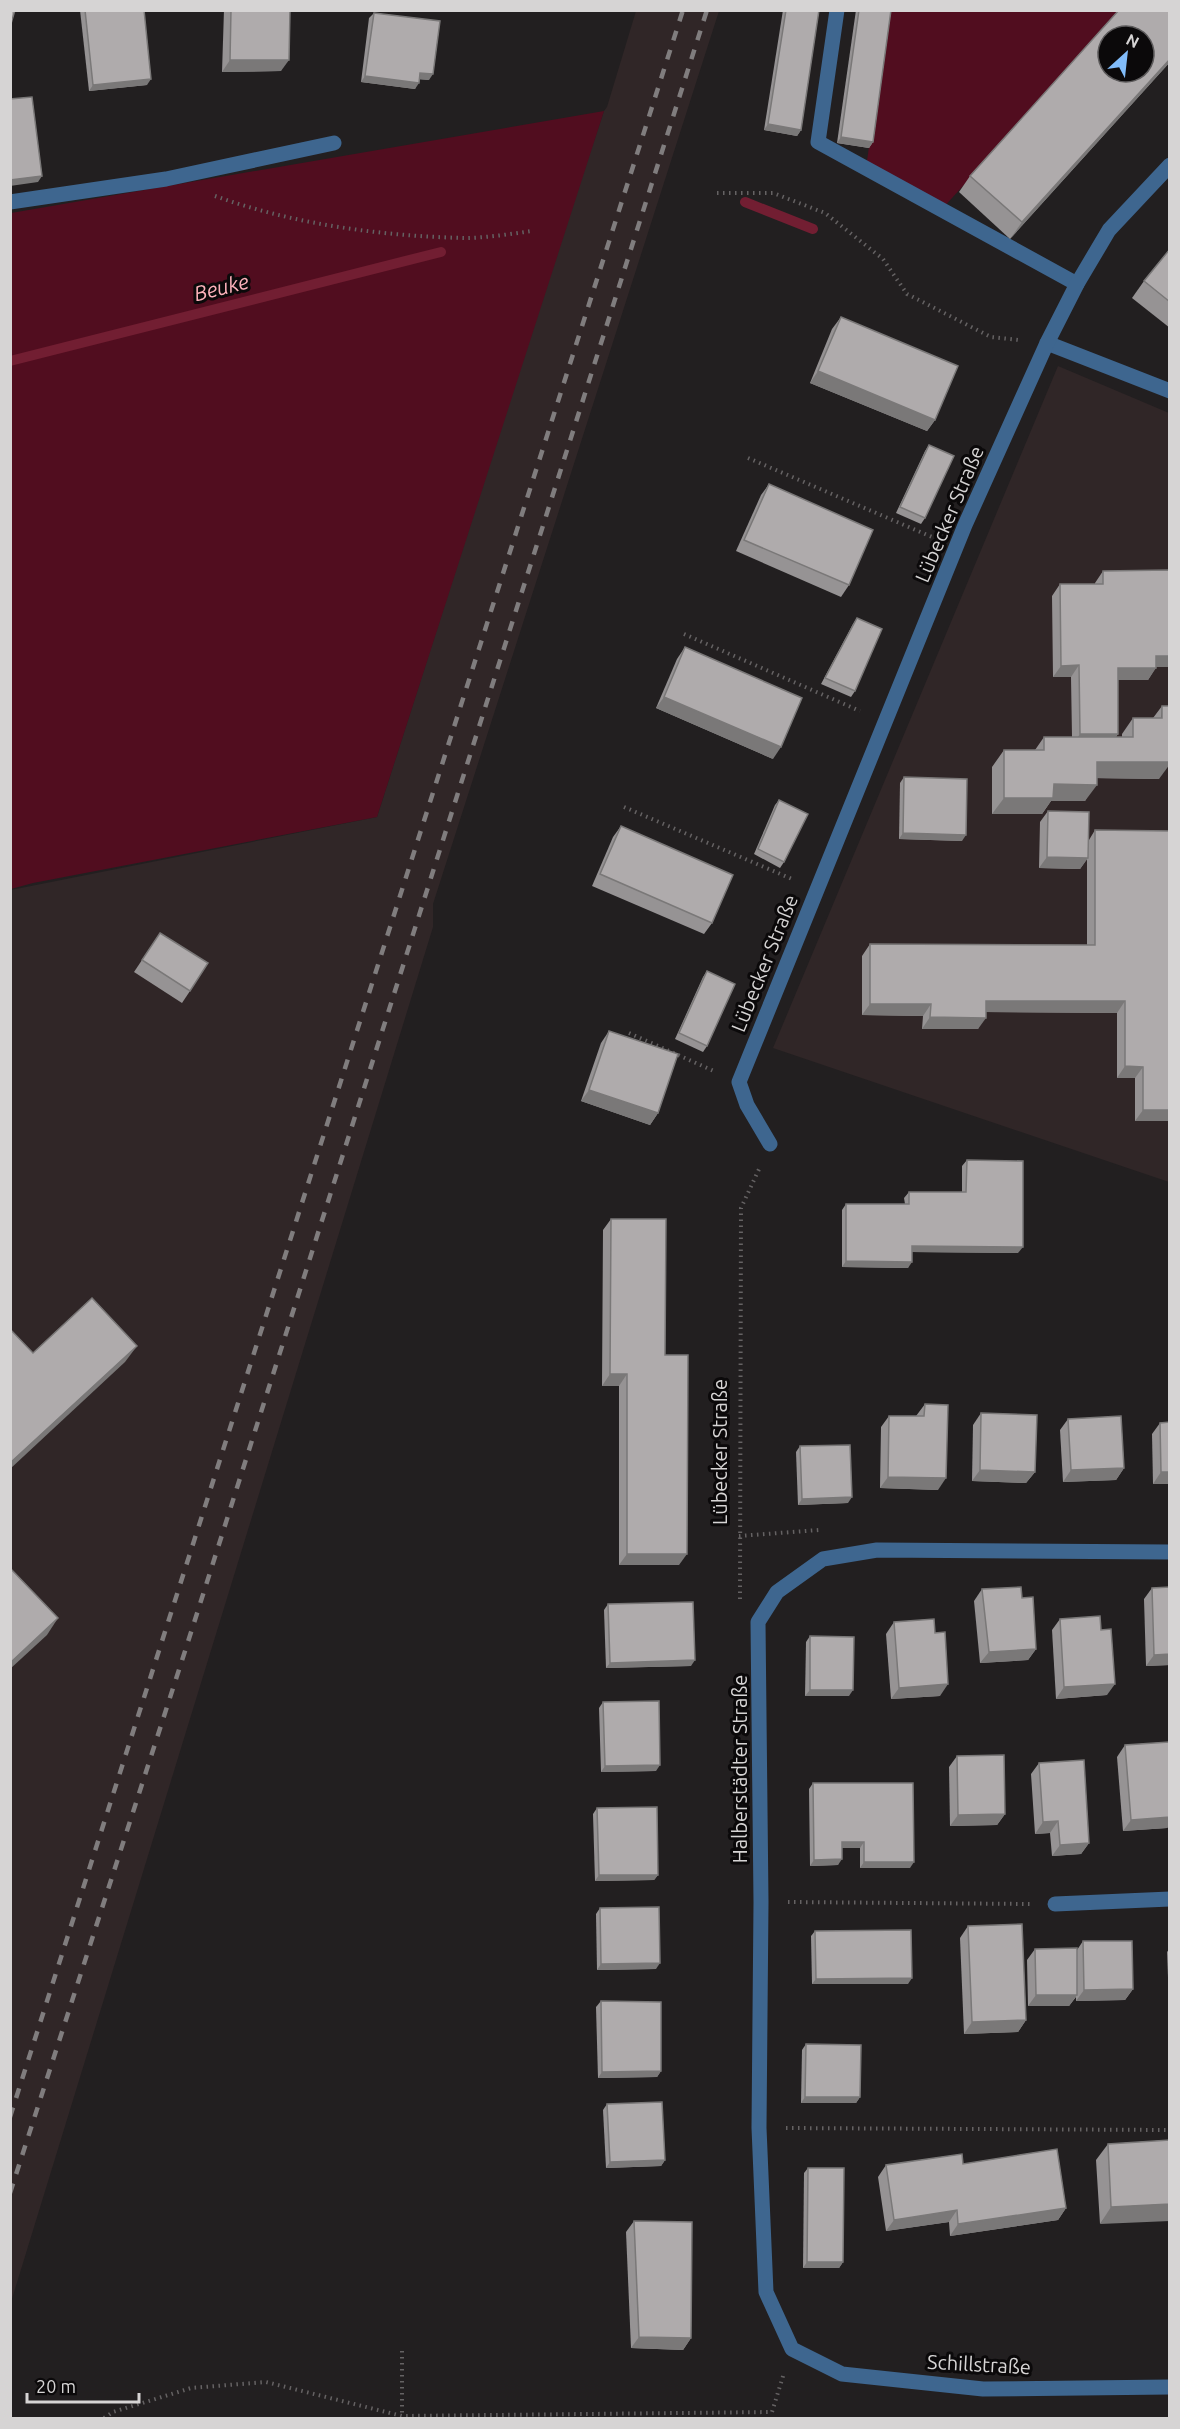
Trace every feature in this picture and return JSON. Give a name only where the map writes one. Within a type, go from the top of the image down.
[{"type":"street","points":[[837,10],[818,142],[1077,284]]},
{"type":"street","points":[[10,202],[166,179],[333,143]]},
{"type":"street","name":"Lübecker Straße","points":[[739,1082],[956,548],[1047,343],[1077,284],[1109,230],[1170,165]]},
{"type":"street","points":[[1047,343],[1170,391]]},
{"type":"street","points":[[739,1082],[747,1105],[770,1144]]},
{"type":"street","points":[[758,1622],[777,1592],[823,1559],[877,1550],[1170,1552]]},
{"type":"street","name":"Halberstädter Straße","points":[[758,1622],[761,1902],[759,2128],[766,2292],[792,2349]]},
{"type":"street","points":[[1055,1904],[1170,1899]]},
{"type":"street","name":"Schillstraße","points":[[792,2349],[842,2374],[983,2389],[1170,2387]]},
{"type":"path","points":[[717,193],[773,193],[825,213],[883,259],[907,294],[991,337],[1047,343]]},
{"type":"path","points":[[208,194],[250,209],[360,230],[466,238],[532,231]]},
{"type":"path","points":[[748,458],[956,548]]},
{"type":"path","points":[[684,634],[885,723]]},
{"type":"path","points":[[624,807],[817,890]]},
{"type":"path","points":[[629,1033],[739,1082]]},
{"type":"path","name":"Lübecker Straße","points":[[758,1622],[740,1605],[741,1208],[770,1144]]},
{"type":"path","points":[[761,1902],[1055,1904]]},
{"type":"path","points":[[759,2128],[1170,2130]]},
{"type":"path","points":[[104,2418],[113,2412],[191,2388],[266,2382],[402,2416],[717,2416],[772,2412],[792,2349]]},
{"type":"path","points":[[402,2351],[402,2416]]},
{"type":"shaded area","points":[[636,11],[719,11],[433,904],[433,927],[11,2302],[11,890],[377,817]]},
{"type":"shaded area","points":[[888,11],[1122,11],[1110,24],[1096,24],[1096,40],[942,209],[866,168]]},
{"type":"shaded area","points":[[604,111],[377,817],[11,889],[11,213]]},
{"type":"shaded area","points":[[1058,366],[1169,413],[1169,1182],[773,1048]]},
{"type":"building","points":[[10,10],[15,10],[10,27]]},
{"type":"building","points":[[85,10],[144,10],[151,79],[93,85]]},
{"type":"building","points":[[231,10],[290,10],[289,60],[230,60]]},
{"type":"building","points":[[786,10],[819,10],[801,130],[768,124]]},
{"type":"building","points":[[859,10],[891,10],[873,142],[841,137]]},
{"type":"building","points":[[1119,10],[1170,10],[1170,59],[1156,74],[1156,24],[1106,24]]},
{"type":"building","points":[[374,13],[440,21],[433,74],[420,73],[419,83],[365,76]]},
{"type":"building","points":[[1096,36],[1096,84],[1147,84],[1022,222],[970,176]]},
{"type":"building","points":[[32,97],[42,176],[10,180],[10,99]]},
{"type":"building","points":[[1170,249],[1170,302],[1144,281]]},
{"type":"building","points":[[841,317],[958,366],[935,420],[818,371]]},
{"type":"building","points":[[929,445],[954,456],[925,518],[900,507]]},
{"type":"building","points":[[769,484],[873,530],[849,585],[744,540]]},
{"type":"building","points":[[1170,570],[1170,656],[1156,656],[1156,668],[1118,668],[1118,734],[1080,734],[1079,665],[1061,666],[1060,584],[1103,584],[1103,571]]},
{"type":"building","points":[[857,618],[882,629],[855,691],[825,678]]},
{"type":"building","points":[[685,647],[802,698],[781,747],[664,697]]},
{"type":"building","points":[[1162,706],[1170,706],[1170,762],[1097,762],[1097,785],[1054,784],[1053,798],[1004,798],[1004,750],[1044,750],[1044,737],[1133,737],[1133,718],[1162,718]]},
{"type":"building","points":[[904,777],[967,779],[966,835],[903,833]]},
{"type":"building","points":[[779,800],[808,814],[784,862],[758,849]]},
{"type":"building","points":[[1048,811],[1089,812],[1088,858],[1047,857]]},
{"type":"building","points":[[621,826],[733,875],[712,923],[600,874]]},
{"type":"building","points":[[1095,830],[1170,831],[1170,1110],[1143,1110],[1143,1067],[1125,1066],[1125,1001],[986,1001],[986,1018],[930,1017],[931,1004],[870,1004],[870,944],[1095,945]]},
{"type":"building","points":[[160,933],[208,963],[190,991],[142,960]]},
{"type":"building","points":[[707,971],[735,984],[707,1046],[679,1033]]},
{"type":"building","points":[[609,1031],[678,1054],[658,1113],[589,1090]]},
{"type":"building","points":[[967,1160],[1023,1161],[1023,1247],[912,1246],[912,1262],[846,1261],[846,1204],[909,1204],[909,1192],[966,1192]]},
{"type":"building","points":[[611,1219],[666,1219],[665,1355],[688,1355],[687,1554],[627,1554],[627,1374],[610,1374]]},
{"type":"building","points":[[92,1298],[137,1346],[10,1463],[10,1329],[33,1353]]},
{"type":"building","points":[[925,1404],[948,1405],[946,1478],[888,1477],[889,1416],[924,1416]]},
{"type":"building","points":[[981,1413],[1037,1415],[1035,1472],[980,1470]]},
{"type":"building","points":[[1121,1416],[1124,1468],[1071,1470],[1068,1419]]},
{"type":"building","points":[[1170,1422],[1170,1472],[1161,1472],[1160,1423]]},
{"type":"building","points":[[850,1445],[852,1497],[802,1499],[800,1446]]},
{"type":"building","points":[[10,1568],[58,1618],[10,1663]]},
{"type":"building","points":[[1021,1587],[1022,1598],[1033,1597],[1036,1649],[989,1652],[982,1589]]},
{"type":"building","points":[[1170,1587],[1170,1654],[1154,1655],[1152,1588]]},
{"type":"building","points":[[693,1602],[695,1660],[610,1663],[608,1604]]},
{"type":"building","points":[[1100,1616],[1101,1630],[1111,1629],[1115,1684],[1064,1687],[1060,1619]]},
{"type":"building","points":[[934,1619],[935,1633],[945,1632],[948,1684],[899,1688],[894,1622]]},
{"type":"building","points":[[810,1636],[854,1637],[853,1690],[810,1690]]},
{"type":"building","points":[[659,1701],[660,1765],[605,1766],[603,1702]]},
{"type":"building","points":[[1169,1742],[1170,1817],[1131,1820],[1125,1745]]},
{"type":"building","points":[[1004,1755],[1005,1814],[958,1815],[957,1756]]},
{"type":"building","points":[[1084,1760],[1089,1843],[1060,1845],[1058,1821],[1043,1822],[1039,1763]]},
{"type":"building","points":[[813,1783],[913,1783],[914,1862],[864,1862],[864,1842],[842,1842],[842,1859],[814,1860]]},
{"type":"building","points":[[657,1807],[658,1875],[599,1875],[597,1808]]},
{"type":"building","points":[[659,1907],[660,1963],[601,1964],[600,1908]]},
{"type":"building","points":[[1022,1924],[1026,2020],[972,2022],[968,1926]]},
{"type":"building","points":[[911,1930],[912,1978],[816,1979],[815,1931]]},
{"type":"building","points":[[1083,1941],[1132,1941],[1133,1989],[1084,1990]]},
{"type":"building","points":[[1077,1948],[1077,1995],[1036,1995],[1035,1949]]},
{"type":"building","points":[[601,2001],[661,2002],[661,2071],[602,2072]]},
{"type":"building","points":[[806,2044],[861,2045],[860,2097],[805,2097]]},
{"type":"building","points":[[662,2102],[665,2160],[610,2162],[607,2104]]},
{"type":"building","points":[[1170,2140],[1170,2204],[1111,2207],[1108,2144]]},
{"type":"building","points":[[1057,2149],[1066,2208],[958,2224],[957,2210],[894,2220],[886,2165],[962,2154],[963,2164]]},
{"type":"building","points":[[808,2168],[844,2168],[843,2262],[807,2262]]},
{"type":"building","points":[[634,2221],[692,2222],[691,2338],[639,2337]]},
{"type":"waterway","name":"Beuke","points":[[745,202],[813,229]]},
{"type":"waterway","name":"Beuke","points":[[10,361],[441,252]]},
{"type":"railway","points":[[10,2117],[683,10]]},
{"type":"railway","points":[[10,2193],[186,1648],[707,10]]}]
